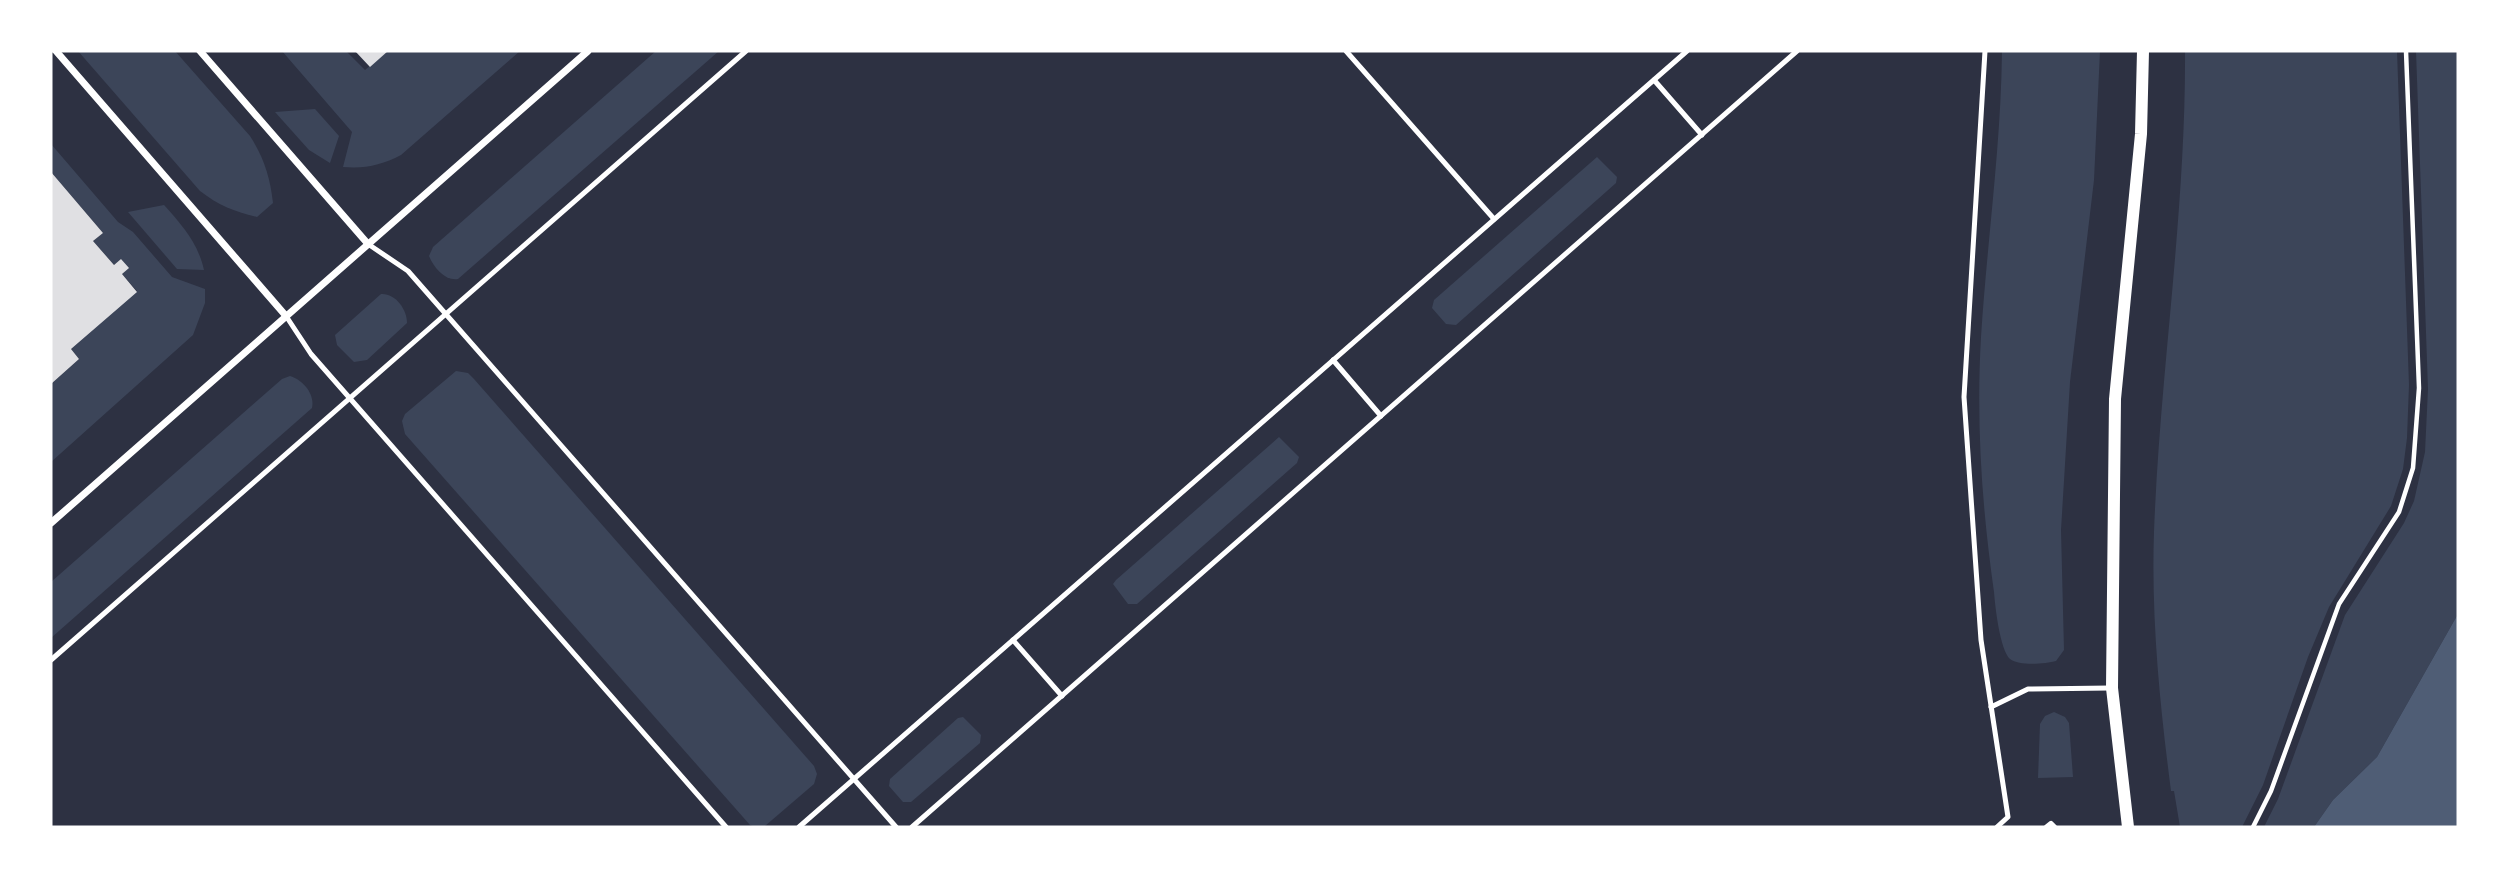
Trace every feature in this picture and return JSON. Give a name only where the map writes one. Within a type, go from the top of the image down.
[{"type":"street","points":[[56,51],[286,316]]},
{"type":"street","points":[[200,51],[368,244]]},
{"type":"street","points":[[51,523],[588,51]]},
{"type":"street","points":[[2128,827],[2112,688],[2115,399],[2141,134],[2143,51]]},
{"type":"lane","points":[[51,660],[746,51]]},
{"type":"lane","points":[[1346,51],[1494,219]]},
{"type":"lane","points":[[799,827],[1687,51]]},
{"type":"lane","points":[[912,827],[1797,51]]},
{"type":"lane","points":[[1986,51],[1964,397],[1981,640],[2008,817],[1997,827]]},
{"type":"lane","points":[[1654,80],[1702,135]]},
{"type":"lane","points":[[368,244],[408,271],[896,827]]},
{"type":"lane","points":[[286,316],[311,354],[726,827]]},
{"type":"lane","points":[[1333,360],[1381,416]]},
{"type":"lane","points":[[1013,640],[1062,696]]},
{"type":"lane","points":[[1991,707],[2028,689],[2112,688]]},
{"type":"path","points":[[2253,827],[2270,791],[2339,604],[2399,512],[2413,468],[2419,388],[2406,51]]},
{"type":"path","points":[[2046,827],[2051,823],[2055,827]]},
{"type":"shaded area","points":[[78,51],[175,51],[250,136],[266,168],[273,203],[257,217],[227,207],[200,191]]},
{"type":"shaded area","points":[[282,51],[346,51],[365,70],[388,51],[520,51],[401,155],[373,166],[343,167],[352,132]]},
{"type":"shaded area","points":[[656,51],[719,51],[458,279],[440,273],[429,256],[433,247]]},
{"type":"shaded area","points":[[2002,51],[2100,51],[2094,180],[2070,382],[2061,530],[2064,650],[2056,661],[2039,664],[2014,661],[2003,647],[1986,529],[1981,465],[1981,337],[1999,123]]},
{"type":"shaded area","points":[[2185,51],[2397,51],[2409,385],[2403,469],[2391,506],[2329,607],[2308,657],[2263,785],[2242,827],[2180,827],[2174,791],[2171,791],[2157,662],[2154,532],[2181,171]]},
{"type":"shaded area","points":[[2416,51],[2458,51],[2458,614],[2377,757],[2333,800],[2314,827],[2264,827],[2278,799],[2345,615],[2404,523],[2414,501],[2425,452],[2428,389]]},
{"type":"shaded area","points":[[315,109],[339,136],[330,163],[309,150],[275,112]]},
{"type":"shaded area","points":[[51,144],[118,222],[133,232],[172,277],[205,289],[205,303],[193,335],[51,462],[51,384],[79,359],[71,349],[137,291],[122,274],[128,268],[121,259],[114,265],[93,241],[103,233],[51,172]]},
{"type":"shaded area","points":[[1597,157],[1617,177],[1616,183],[1456,325],[1446,324],[1432,308],[1434,300]]},
{"type":"shaded area","points":[[164,205],[193,243],[204,270],[177,269],[128,212]]},
{"type":"shaded area","points":[[381,294],[391,296],[399,303],[405,312],[407,323],[367,360],[354,362],[337,345],[335,335]]},
{"type":"shaded area","points":[[456,371],[468,373],[474,379],[814,766],[817,774],[814,784],[765,826],[750,825],[405,434],[402,421],[405,414]]},
{"type":"shaded area","points":[[290,376],[307,388],[312,398],[312,408],[51,638],[51,582],[282,379]]},
{"type":"shaded area","points":[[1279,437],[1299,457],[1297,463],[1137,604],[1128,604],[1113,584],[1116,580]]},
{"type":"shaded area","points":[[2458,614],[2458,827],[2314,827],[2333,800],[2377,757]]},
{"type":"shaded area","points":[[2054,712],[2065,717],[2069,723],[2073,777],[2038,778],[2040,724],[2045,716]]},
{"type":"shaded area","points":[[963,717],[981,735],[980,743],[911,802],[903,802],[889,786],[890,779],[958,718]]},
{"type":"building","points":[[355,51],[388,51],[370,67]]},
{"type":"building","points":[[51,172],[103,233],[93,241],[114,265],[121,259],[129,268],[122,274],[137,292],[71,349],[79,359],[51,384]]}]
